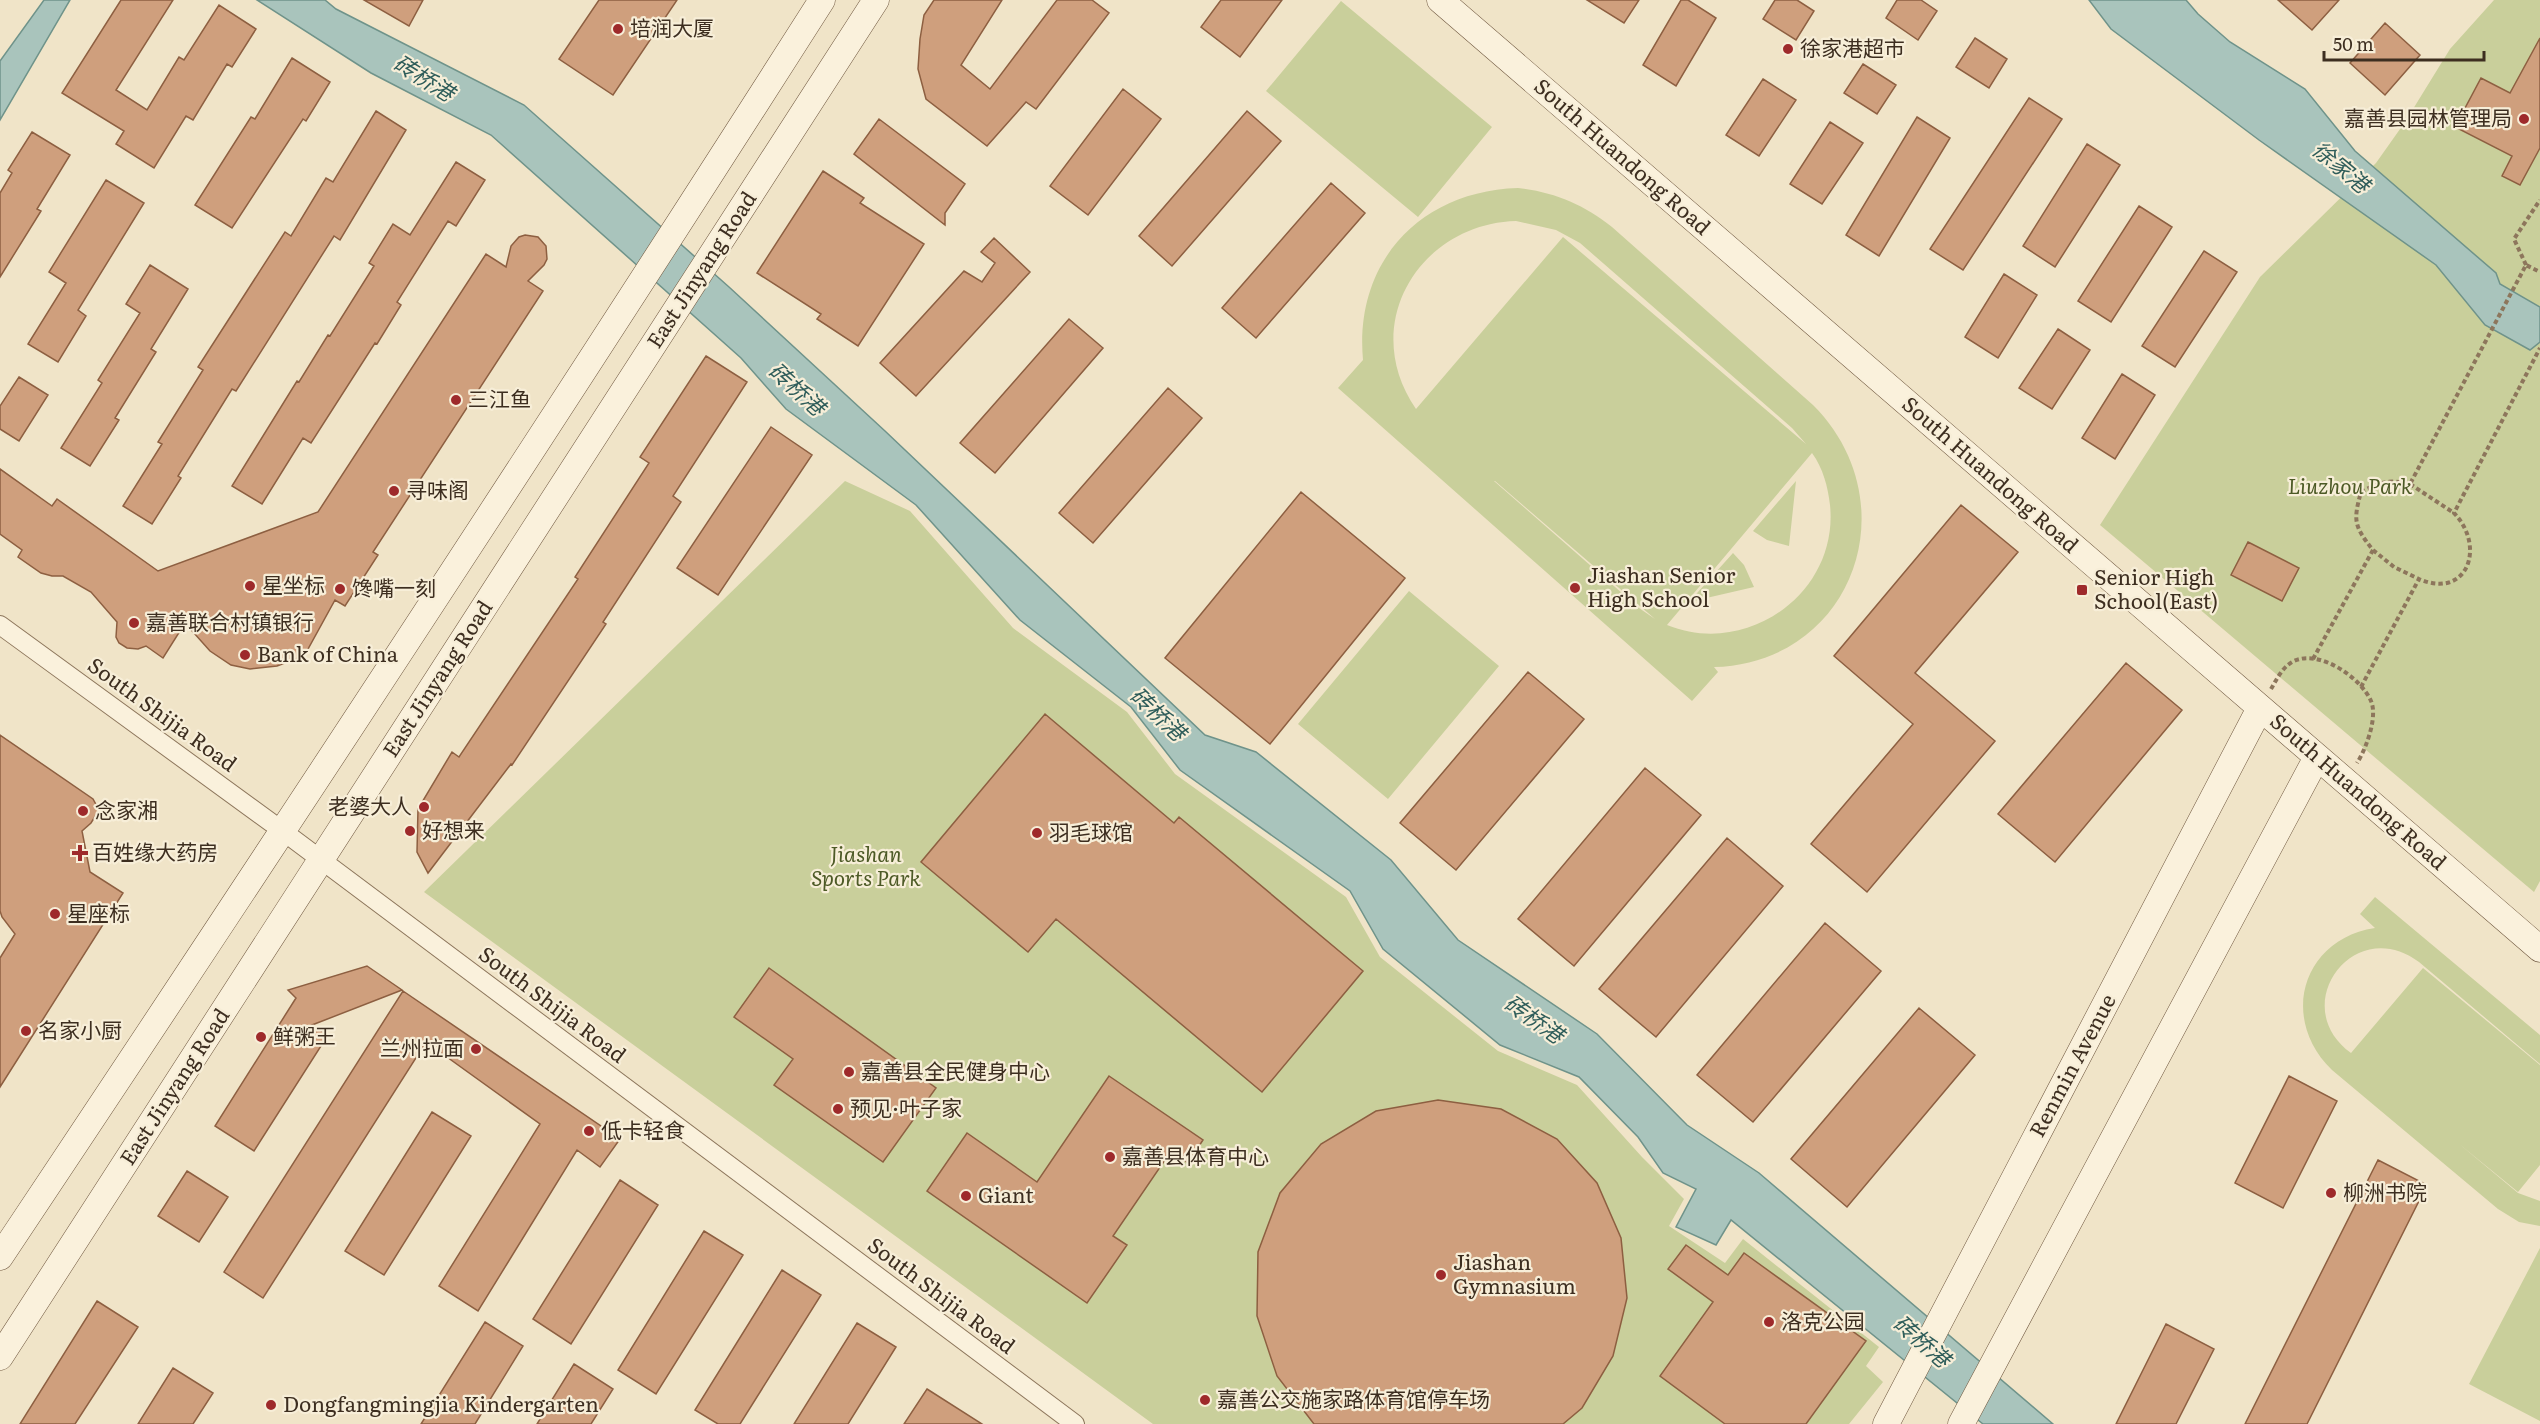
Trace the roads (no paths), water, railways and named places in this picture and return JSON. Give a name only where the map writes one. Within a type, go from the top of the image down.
[{"type":"main road","name":"East Jinyang Road","points":[[0,1257],[284,832],[620,317],[822,0]]},
{"type":"main road","name":"East Jinyang Road","points":[[0,1358],[876,0]]},
{"type":"main road","name":"South Huandong Road","points":[[1440,0],[2540,949]]},
{"type":"main road","name":"Renmin Avenue","points":[[1888,1420],[2260,708]]},
{"type":"main road","points":[[1960,1424],[2317,757]]},
{"type":"street","name":"South Shijia Road","points":[[0,625],[284,832],[1075,1424]]},
{"type":"water","points":[[44,0],[70,0],[0,120],[0,61]]},
{"type":"water","name":"砖桥港","points":[[257,0],[325,0],[336,9],[524,105],[729,287],[885,431],[1205,735],[1256,752],[1391,860],[1458,940],[1597,1034],[1687,1125],[1759,1173],[2053,1424],[1983,1424],[1731,1220],[1716,1245],[1676,1227],[1696,1189],[1663,1173],[1638,1137],[1579,1077],[1500,1045],[1383,949],[1350,891],[1180,770],[1131,707],[1020,620],[916,505],[786,409],[741,358],[491,135],[371,73]]},
{"type":"water","name":"徐家港","points":[[2089,0],[2186,0],[2198,14],[2230,42],[2305,89],[2355,151],[2496,273],[2500,284],[2540,307],[2540,342],[2530,350],[2485,325],[2436,265],[2259,140],[2111,29]]},
{"type":"place","name":"培润大厦","points":[[618,29]]},
{"type":"place","name":"徐家港超市","points":[[1788,49]]},
{"type":"place","name":"嘉善县园林管理局","points":[[2524,119]]},
{"type":"place","name":"三江鱼","points":[[456,400]]},
{"type":"place","name":"寻味阁","points":[[394,491]]},
{"type":"place","name":"星坐标","points":[[250,586]]},
{"type":"place","name":"Jiashan Senior High School","points":[[1575,588]]},
{"type":"place","name":"馋嘴一刻","points":[[340,589]]},
{"type":"place","name":"Senior High School(East)","points":[[2082,590]]},
{"type":"place","name":"嘉善联合村镇银行","points":[[134,623]]},
{"type":"place","name":"Bank of China","points":[[245,655]]},
{"type":"place","name":"老婆大人","points":[[424,807]]},
{"type":"place","name":"念家湘","points":[[83,811]]},
{"type":"place","name":"好想来","points":[[410,831]]},
{"type":"place","name":"羽毛球馆","points":[[1037,833]]},
{"type":"place","name":"百姓缘大药房","points":[[80,853]]},
{"type":"place","name":"星座标","points":[[55,914]]},
{"type":"place","name":"名家小厨","points":[[26,1031]]},
{"type":"place","name":"鲜粥王","points":[[261,1037]]},
{"type":"place","name":"兰州拉面","points":[[476,1049]]},
{"type":"place","name":"嘉善县全民健身中心","points":[[849,1072]]},
{"type":"place","name":"预见·叶子家","points":[[838,1109]]},
{"type":"place","name":"低卡轻食","points":[[589,1131]]},
{"type":"place","name":"嘉善县体育中心","points":[[1110,1157]]},
{"type":"place","name":"柳洲书院","points":[[2331,1193]]},
{"type":"place","name":"Giant","points":[[966,1196]]},
{"type":"place","name":"Jiashan Gymnasium","points":[[1441,1275]]},
{"type":"place","name":"洛克公园","points":[[1769,1322]]},
{"type":"place","name":"嘉善公交施家路体育馆停车场","points":[[1205,1400]]},
{"type":"place","name":"Dongfangmingjia Kindergarten","points":[[271,1405]]},
{"type":"park label","name":"Liuzhou Park","points":[[2350,487]]},
{"type":"park label","name":"Jiashan Sports Park","points":[[866,867]]}]
